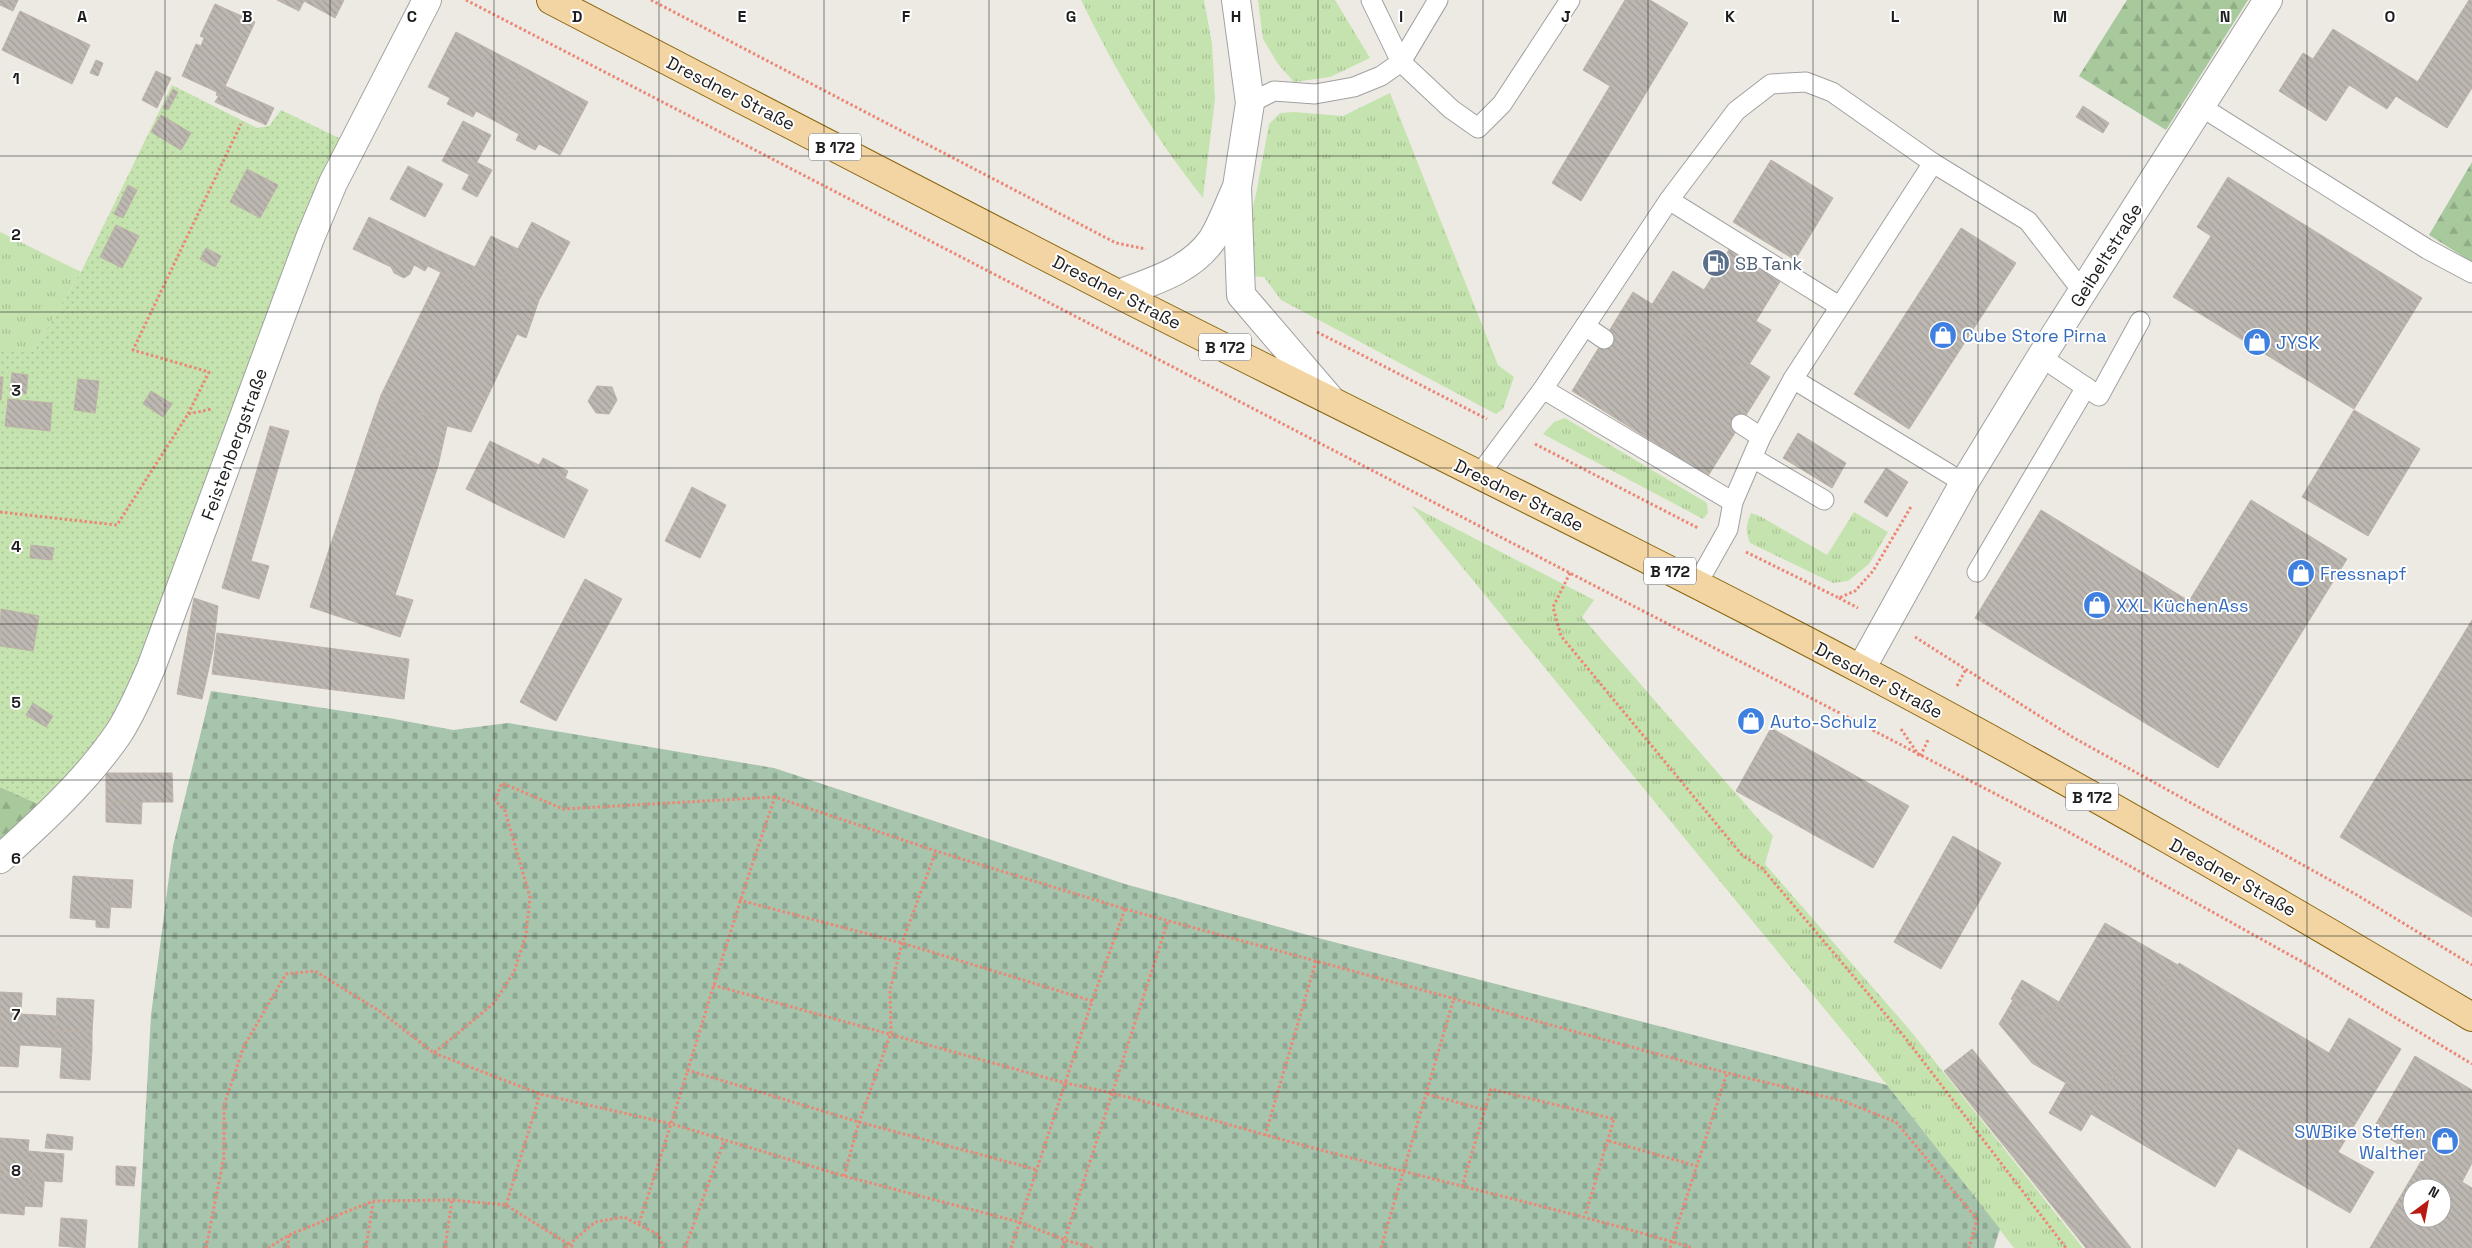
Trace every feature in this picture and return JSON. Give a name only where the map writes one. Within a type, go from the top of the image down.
[{"type":"main road","name":"Dresdner Straße","points":[[551,0],[1119,294],[1697,584],[1860,669],[1943,713],[2323,928],[2472,1017]]},
{"type":"street","name":"Feistenbergstraße","points":[[0,859],[39,824],[86,775],[118,734],[133,708],[151,668],[310,238],[334,183],[427,0]]},
{"type":"street","points":[[1236,0],[1250,103],[1237,187],[1241,295],[1255,314],[1331,400]]},
{"type":"street","name":"Geibeltstraße","points":[[1860,669],[1888,623],[1964,483],[2041,357],[2268,0]]},
{"type":"street","points":[[1119,294],[1192,262],[1212,240],[1237,187]]},
{"type":"lane","points":[[1371,0],[1401,62],[1451,110],[1478,128],[1502,104],[1570,0]]},
{"type":"lane","points":[[1250,103],[1274,91],[1315,94],[1354,87],[1380,76],[1401,62],[1438,0]]},
{"type":"lane","points":[[1479,476],[1543,389],[1669,200],[1736,111],[1771,84],[1806,82],[1832,92],[1933,164],[2028,221],[2083,292]]},
{"type":"lane","points":[[2200,106],[2427,249],[2472,273]]},
{"type":"lane","points":[[1697,584],[1728,529],[1733,502],[1761,438],[1793,379],[1933,164]]},
{"type":"lane","points":[[1669,200],[1839,306]]},
{"type":"lane","points":[[2041,357],[2099,396],[2140,321]]},
{"type":"lane","points":[[1585,326],[1604,339]]},
{"type":"lane","points":[[1793,379],[1964,483]]},
{"type":"lane","points":[[1977,572],[2086,387]]},
{"type":"lane","points":[[1543,389],[1733,502]]},
{"type":"lane","points":[[1741,424],[1761,438]]},
{"type":"lane","points":[[1753,458],[1824,500]]},
{"type":"path","points":[[466,0],[2110,854],[2315,969],[2472,1064]]},
{"type":"path","points":[[651,0],[1116,243],[1156,251],[1163,259],[1181,268]]},
{"type":"path","points":[[0,512],[118,525],[188,414],[209,372],[134,350],[241,124]]},
{"type":"path","points":[[1310,328],[1932,647],[2074,738],[2357,895],[2472,966]]},
{"type":"path","points":[[188,414],[250,401]]},
{"type":"path","points":[[1839,598],[1855,590],[1873,571],[1915,500]]},
{"type":"path","points":[[1570,573],[1553,607],[1561,636],[1742,855],[1762,868],[1903,1035],[2066,1248]]},
{"type":"path","points":[[434,1053],[494,1003],[514,972],[526,934],[530,897],[505,811],[495,800],[502,784],[563,809],[775,797],[936,851],[1125,909],[1727,1073],[1843,1101],[1896,1122],[1978,1219],[1968,1248]]},
{"type":"path","points":[[638,1223],[672,1124],[739,900],[775,797]]},
{"type":"path","points":[[844,1176],[859,1122],[892,1033],[890,990],[902,943],[936,851]]},
{"type":"path","points":[[739,900],[902,943],[1092,1001]]},
{"type":"path","points":[[1011,1248],[1092,1001],[1125,909]]},
{"type":"path","points":[[1062,1248],[1168,921]]},
{"type":"path","points":[[1265,1136],[1316,961]]},
{"type":"path","points":[[206,1248],[224,1157],[224,1105],[244,1046],[286,974],[315,971],[381,1012],[434,1053],[540,1094],[672,1124],[844,1176],[1019,1222],[1065,1240],[1094,1248]]},
{"type":"path","points":[[713,985],[1065,1082],[1114,1092],[1265,1136],[1462,1187],[1585,1216],[1693,1248]]},
{"type":"path","points":[[1381,1248],[1454,998]]},
{"type":"path","points":[[688,1070],[859,1122],[1038,1170]]},
{"type":"path","points":[[1670,1248],[1727,1073]]},
{"type":"path","points":[[1462,1187],[1491,1088],[1614,1120],[1585,1216]]},
{"type":"path","points":[[506,1205],[540,1094]]},
{"type":"path","points":[[1427,1094],[1485,1110]]},
{"type":"path","points":[[685,1248],[724,1141]]},
{"type":"path","points":[[1609,1141],[1697,1166]]},
{"type":"path","points":[[445,1248],[452,1200]]},
{"type":"path","points":[[268,1248],[289,1235],[373,1201],[452,1200],[506,1205],[576,1248]]},
{"type":"path","points":[[366,1248],[373,1201]]},
{"type":"path","points":[[565,1248],[595,1222],[624,1217],[659,1235],[663,1248]]},
{"type":"path","points":[[288,1248],[289,1235]]},
{"type":"green space","points":[[1081,0],[1204,0],[1212,44],[1215,99],[1203,198],[1168,151],[1136,102]]},
{"type":"green space","points":[[1258,0],[1335,0],[1370,58],[1330,77],[1294,82],[1278,64],[1263,39]]},
{"type":"green space","points":[[2127,0],[2248,0],[2166,130],[2079,76]]},
{"type":"green space","points":[[172,85],[257,128],[269,126],[281,110],[343,140],[139,665],[109,728],[43,806],[0,787],[0,352],[33,352],[81,272]]},
{"type":"green space","points":[[1390,93],[1498,365],[1514,377],[1503,409],[1496,414],[1281,300],[1264,277],[1250,276],[1245,238],[1256,194],[1269,124],[1280,113],[1294,112],[1343,116]]},
{"type":"green space","points":[[2472,162],[2472,262],[2429,235]]},
{"type":"green space","points":[[0,232],[81,272],[33,352],[0,352]]},
{"type":"green space","points":[[1565,418],[1707,503],[1708,513],[1703,519],[1543,434],[1554,422]]},
{"type":"green space","points":[[1412,506],[1594,600],[1582,617],[1773,836],[1765,864],[1909,1029],[2083,1248],[2014,1248],[1887,1085]]},
{"type":"green space","points":[[1854,512],[1888,532],[1869,564],[1848,581],[1833,583],[1750,543],[1747,535],[1747,525],[1751,513],[1760,516],[1827,555]]},
{"type":"green space","points":[[211,691],[389,718],[453,730],[508,723],[774,768],[1125,884],[1322,939],[1887,1085],[2000,1229],[1994,1248],[138,1248],[151,1015],[173,846]]},
{"type":"green space","points":[[0,787],[43,806],[0,844]]},
{"type":"building","points":[[0,0],[18,0],[13,11],[0,5]]},
{"type":"building","points":[[277,0],[344,0],[335,18],[304,1],[299,11]]},
{"type":"building","points":[[1625,0],[1650,0],[1688,23],[1581,201],[1552,183],[1610,86],[1583,70]]},
{"type":"building","points":[[2469,0],[2472,0],[2472,88],[2447,128],[2405,102]]},
{"type":"building","points":[[215,4],[255,22],[220,97],[216,95],[217,92],[182,76],[196,44],[201,46],[204,38],[200,36]]},
{"type":"building","points":[[20,11],[90,45],[72,84],[2,50]]},
{"type":"building","points":[[2333,29],[2418,82],[2405,102],[2396,96],[2387,109],[2349,85],[2326,121],[2279,91],[2303,53],[2313,59]]},
{"type":"building","points":[[456,32],[523,67],[495,121],[476,111],[473,117],[447,104],[450,98],[428,87]]},
{"type":"building","points":[[96,60],[103,63],[98,76],[90,73]]},
{"type":"building","points":[[523,67],[588,102],[560,155],[539,144],[535,150],[516,140],[519,134],[495,121]]},
{"type":"building","points":[[156,71],[171,78],[157,108],[142,100]]},
{"type":"building","points":[[225,86],[274,108],[266,125],[215,102]]},
{"type":"building","points":[[173,89],[178,92],[168,110],[163,108]]},
{"type":"building","points":[[2083,106],[2109,123],[2103,133],[2076,117]]},
{"type":"building","points":[[161,115],[191,133],[181,150],[151,132]]},
{"type":"building","points":[[463,121],[491,135],[470,175],[442,161]]},
{"type":"building","points":[[1771,160],[1833,198],[1795,260],[1733,222]]},
{"type":"building","points":[[476,162],[492,170],[477,197],[462,189]]},
{"type":"building","points":[[408,166],[443,184],[425,217],[390,199]]},
{"type":"building","points":[[247,169],[278,185],[260,218],[230,202]]},
{"type":"building","points":[[2228,177],[2422,298],[2354,409],[2173,297],[2211,236],[2197,227]]},
{"type":"building","points":[[128,185],[137,190],[123,218],[114,214]]},
{"type":"building","points":[[369,217],[437,250],[425,271],[414,265],[410,274],[404,278],[394,273],[391,267],[353,249]]},
{"type":"building","points":[[532,222],[570,242],[539,300],[501,281]]},
{"type":"building","points":[[116,225],[139,236],[122,268],[100,257]]},
{"type":"building","points":[[1961,228],[2016,263],[1909,429],[1854,394]]},
{"type":"building","points":[[491,236],[518,249],[501,281],[475,267]]},
{"type":"building","points":[[206,248],[221,256],[215,267],[200,259]]},
{"type":"building","points":[[1730,248],[1781,280],[1756,321],[1771,330],[1745,371],[1648,311],[1673,271],[1704,290]]},
{"type":"building","points":[[437,250],[475,267],[464,284],[428,266]]},
{"type":"building","points":[[475,267],[539,300],[526,338],[517,334],[471,432],[447,426],[381,395],[441,272],[464,284]]},
{"type":"building","points":[[1633,292],[1652,304],[1648,311],[1745,371],[1750,364],[1770,377],[1708,476],[1572,391]]},
{"type":"building","points":[[12,373],[28,375],[26,394],[10,392]]},
{"type":"building","points":[[0,377],[3,377],[1,400],[0,400]]},
{"type":"building","points":[[78,379],[99,381],[95,413],[74,410]]},
{"type":"building","points":[[597,386],[612,387],[617,400],[609,414],[596,413],[588,401]]},
{"type":"building","points":[[151,391],[172,404],[163,417],[143,404]]},
{"type":"building","points":[[381,395],[447,426],[438,466],[365,441]]},
{"type":"building","points":[[8,399],[52,403],[50,431],[5,426]]},
{"type":"building","points":[[2354,410],[2420,449],[2368,536],[2302,497]]},
{"type":"building","points":[[270,426],[289,431],[251,561],[269,566],[259,599],[222,588]]},
{"type":"building","points":[[1798,433],[1846,463],[1832,488],[1783,458]]},
{"type":"building","points":[[365,441],[438,466],[395,595],[413,600],[400,637],[310,607]]},
{"type":"building","points":[[490,441],[539,465],[543,458],[568,471],[565,478],[588,490],[564,538],[466,489]]},
{"type":"building","points":[[1886,468],[1908,482],[1887,517],[1864,502]]},
{"type":"building","points":[[692,487],[726,505],[700,558],[665,541]]},
{"type":"building","points":[[2251,500],[2347,559],[2218,768],[1975,618],[2041,510],[2189,601]]},
{"type":"building","points":[[31,545],[54,548],[52,560],[30,558]]},
{"type":"building","points":[[585,579],[622,599],[556,721],[520,702]]},
{"type":"building","points":[[194,598],[218,606],[213,650],[202,699],[177,694]]},
{"type":"building","points":[[1,609],[39,616],[33,651],[0,646]]},
{"type":"building","points":[[2472,620],[2472,917],[2340,837]]},
{"type":"building","points":[[217,633],[409,659],[404,699],[212,674]]},
{"type":"building","points":[[33,703],[53,716],[46,727],[26,715]]},
{"type":"building","points":[[1771,728],[1909,806],[1873,868],[1736,791]]},
{"type":"building","points":[[106,773],[172,773],[173,802],[106,802]]},
{"type":"building","points":[[106,802],[142,802],[141,824],[106,822]]},
{"type":"building","points":[[1953,836],[2001,863],[1941,969],[1894,942]]},
{"type":"building","points":[[73,876],[113,879],[109,928],[96,927],[96,920],[70,918]]},
{"type":"building","points":[[113,879],[133,880],[131,908],[111,907]]},
{"type":"building","points":[[2105,923],[2178,965],[2098,1102],[2032,1063],[1999,1024],[2013,1000],[2049,1019]]},
{"type":"building","points":[[2179,963],[2329,1053],[2349,1018],[2401,1049],[2338,1152],[2374,1172],[2350,1213],[2238,1148],[2215,1187],[2091,1114]]},
{"type":"building","points":[[2022,980],[2059,1002],[2049,1019],[2011,999]]},
{"type":"building","points":[[0,992],[22,993],[21,1014],[56,1016],[56,1031],[0,1027]]},
{"type":"building","points":[[57,998],[94,1000],[92,1032],[56,1031]]},
{"type":"building","points":[[0,1027],[56,1031],[55,1047],[20,1045],[18,1067],[0,1066]]},
{"type":"building","points":[[56,1031],[92,1032],[92,1049],[55,1047]]},
{"type":"building","points":[[62,1048],[92,1049],[90,1080],[60,1078]]},
{"type":"building","points":[[1972,1049],[2131,1248],[2086,1248],[1944,1071]]},
{"type":"building","points":[[2415,1056],[2472,1090],[2472,1163],[2462,1182],[2373,1129]]},
{"type":"building","points":[[2066,1083],[2098,1102],[2081,1131],[2049,1113]]},
{"type":"building","points":[[47,1134],[73,1137],[72,1150],[45,1148]]},
{"type":"building","points":[[0,1138],[29,1140],[26,1172],[33,1173],[33,1177],[0,1175]]},
{"type":"building","points":[[28,1151],[64,1154],[62,1182],[44,1181],[44,1186],[32,1185],[33,1173],[26,1172]]},
{"type":"building","points":[[2423,1158],[2472,1188],[2472,1248],[2370,1248],[2402,1194],[2402,1228],[2452,1228],[2452,1178],[2411,1178]]},
{"type":"building","points":[[116,1166],[136,1167],[134,1186],[116,1185]]},
{"type":"building","points":[[0,1175],[33,1177],[32,1185],[26,1184],[24,1215],[0,1213]]},
{"type":"building","points":[[26,1184],[44,1186],[42,1207],[24,1206]]},
{"type":"building","points":[[61,1218],[87,1220],[85,1248],[59,1246]]},
{"type":"place","name":"SB Tank","points":[[1716,263]]},
{"type":"place","name":"Cube Store Pirna","points":[[1943,335]]},
{"type":"place","name":"JYSK","points":[[2257,342]]},
{"type":"place","name":"Fressnapf","points":[[2301,573]]},
{"type":"place","name":"XXL KüchenAss","points":[[2097,605]]},
{"type":"place","name":"Auto-Schulz","points":[[1751,721]]},
{"type":"place","name":"SWBike Steffen Walther","points":[[2445,1141]]}]
